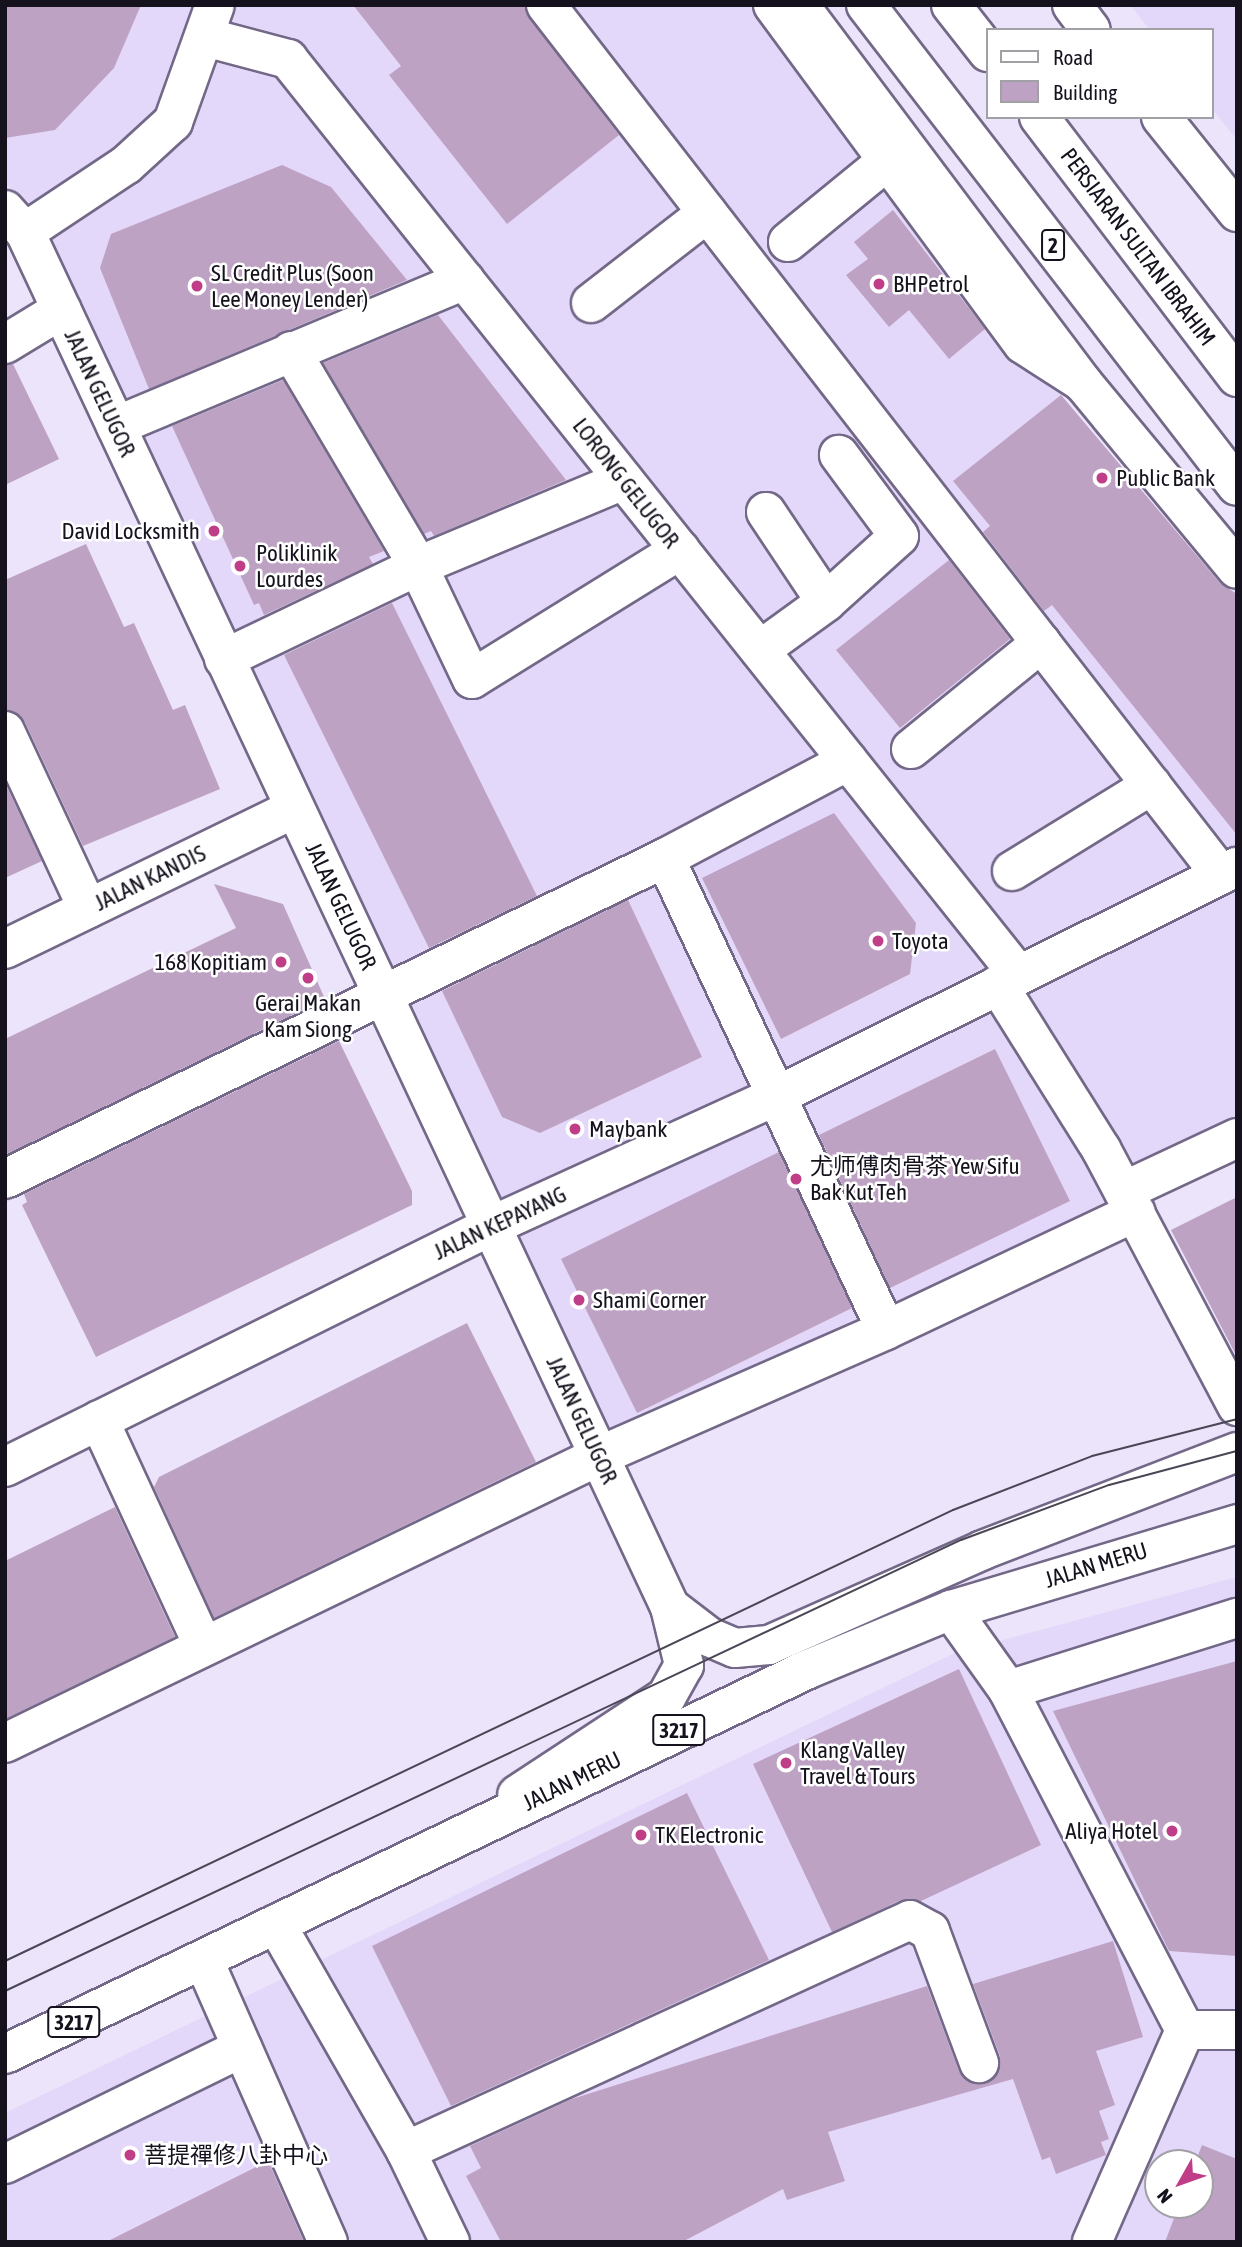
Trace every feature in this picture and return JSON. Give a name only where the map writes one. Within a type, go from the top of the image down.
[{"type":"main road","points":[[545,5],[1152,785],[1229,871]]},
{"type":"main road","points":[[773,5],[1237,569]]},
{"type":"main road","points":[[799,5],[896,156]]},
{"type":"main road","name":"2","points":[[866,5],[1237,486]]},
{"type":"main road","points":[[951,5],[986,49]]},
{"type":"main road","points":[[1072,5],[1089,28]]},
{"type":"main road","points":[[15,221],[127,165],[173,122],[210,21]]},
{"type":"main road","name":"LORONG GELUGOR","points":[[210,21],[288,59],[848,761],[1008,979],[1028,1028],[1130,1201],[1237,1406]]},
{"type":"main road","name":"PERSIARAN SULTAN IBRAHIM","points":[[1041,119],[1237,377]]},
{"type":"main road","points":[[1163,119],[1236,208]]},
{"type":"main road","points":[[788,242],[896,156]]},
{"type":"main road","points":[[591,303],[707,213]]},
{"type":"main road","name":"JALAN GELUGOR","points":[[15,221],[116,426],[670,1607],[684,1665],[666,1697],[446,1842]]},
{"type":"main road","points":[[116,426],[465,280]]},
{"type":"main road","points":[[5,344],[61,310]]},
{"type":"main road","points":[[290,351],[418,566],[472,679],[680,550]]},
{"type":"main road","points":[[760,650],[826,602],[899,536],[839,455]]},
{"type":"main road","points":[[224,659],[418,566],[624,480]]},
{"type":"main road","points":[[766,512],[826,602]]},
{"type":"main road","points":[[911,749],[1041,643]]},
{"type":"main road","points":[[5,731],[88,908]]},
{"type":"main road","points":[[5,1179],[665,858],[848,761]]},
{"type":"main road","points":[[1013,871],[1152,785]]},
{"type":"main road","name":"JALAN KANDIS","points":[[5,949],[295,808]]},
{"type":"main road","points":[[665,858],[886,1331]]},
{"type":"main road","name":"JALAN KEPAYANG","points":[[5,1466],[491,1226],[778,1095],[1229,871]]},
{"type":"main road","points":[[5,1743],[203,1645],[599,1456],[886,1331],[1130,1201],[1237,1138]]},
{"type":"main road","points":[[99,1420],[203,1645]]},
{"type":"main road","points":[[670,1607],[709,1637],[736,1648],[769,1645],[983,1550],[1237,1452]]},
{"type":"main road","name":"JALAN MERU","points":[[5,2054],[204,1961],[275,1924],[806,1670],[951,1611],[1237,1524]]},
{"type":"main road","points":[[951,1611],[1008,1690],[1185,2030]]},
{"type":"main road","points":[[1008,1690],[1237,1618]]},
{"type":"main road","points":[[406,2151],[910,1920],[930,1931],[979,2063]]},
{"type":"main road","points":[[275,1924],[406,2151],[450,2242]]},
{"type":"main road","points":[[204,1961],[328,2242]]},
{"type":"main road","points":[[1185,2030],[1237,2030]]},
{"type":"main road","points":[[1092,2242],[1185,2030]]},
{"type":"main road","points":[[5,2164],[242,2048]]},
{"type":"shaded area","points":[[5,5],[760,5],[885,178],[1237,611],[1237,1153],[609,1438],[30,206],[5,183]]},
{"type":"shaded area","points":[[1130,5],[1237,5],[1237,140],[1214,111],[1214,28],[1148,28]]},
{"type":"shaded area","points":[[1237,1577],[1237,2242],[5,2242],[5,2113],[955,1653]]},
{"type":"building","points":[[5,5],[141,5],[114,68],[55,130],[5,138]]},
{"type":"building","points":[[353,5],[525,5],[529,18],[619,135],[507,224],[389,75],[401,66]]},
{"type":"building","points":[[282,165],[331,187],[407,280],[149,389],[100,268],[111,234]]},
{"type":"building","points":[[893,210],[985,329],[949,359],[909,310],[889,327],[846,275],[868,259],[854,242]]},
{"type":"building","points":[[438,315],[566,480],[434,536],[431,531],[424,534],[323,363]]},
{"type":"building","points":[[13,364],[59,459],[5,485],[5,366]]},
{"type":"building","points":[[283,380],[384,551],[369,557],[373,564],[264,615],[259,603],[254,605],[172,426]]},
{"type":"building","points":[[1061,395],[1220,583],[1237,594],[1237,835],[1052,605],[1044,611],[983,532],[990,526],[953,481]]},
{"type":"building","points":[[86,544],[124,627],[134,623],[173,710],[185,705],[220,789],[83,846],[25,722],[5,709],[5,580]]},
{"type":"building","points":[[949,560],[1010,639],[900,728],[836,650]]},
{"type":"building","points":[[392,603],[537,896],[429,948],[284,655]]},
{"type":"building","points":[[5,783],[42,861],[5,878]]},
{"type":"building","points":[[834,813],[916,923],[910,974],[781,1039],[702,878]]},
{"type":"building","points":[[214,884],[283,904],[325,999],[5,1155],[5,1039],[236,928]]},
{"type":"building","points":[[628,900],[702,1057],[540,1133],[502,1117],[442,991]]},
{"type":"building","points":[[339,1041],[412,1191],[412,1205],[96,1357],[22,1205],[27,1202],[24,1194]]},
{"type":"building","points":[[995,1049],[1070,1201],[890,1288],[819,1135]]},
{"type":"building","points":[[779,1152],[852,1308],[637,1413],[561,1259]]},
{"type":"building","points":[[1237,1197],[1237,1357],[1171,1230]]},
{"type":"building","points":[[467,1323],[536,1462],[214,1618],[154,1487],[159,1477]]},
{"type":"building","points":[[115,1507],[175,1637],[5,1719],[5,1561]]},
{"type":"building","name":"Aliya Hotel","points":[[1237,1661],[1237,1956],[1169,1951],[1053,1711]]},
{"type":"building","points":[[959,1669],[1041,1845],[921,1901],[901,1900],[832,1932],[753,1764]]},
{"type":"building","points":[[687,1793],[769,1960],[451,2106],[372,1946]]},
{"type":"building","points":[[1113,1941],[1143,2037],[1096,2051],[1115,2105],[1099,2111],[1109,2139],[1101,2142],[1106,2155],[1056,2174],[1050,2157],[1042,2160],[1013,2079],[828,2132],[845,2181],[787,2200],[783,2189],[682,2242],[501,2242],[466,2176],[481,2168],[470,2146],[572,2099],[927,1986],[959,2071],[975,2084],[986,2084],[996,2076],[1000,2056],[973,1984]]},
{"type":"building","points":[[1214,2150],[1237,2159],[1237,2242],[1165,2242],[1174,2219],[1214,2219]]},
{"type":"building","points":[[268,2161],[304,2242],[106,2242]]},
{"type":"tram line","points":[[5,1961],[953,1510],[1092,1456],[1237,1419]]},
{"type":"tram line","points":[[5,1991],[961,1540],[1109,1485],[1237,1451]]},
{"type":"place","name":"BHPetrol","points":[[879,284]]},
{"type":"place","name":"SL Credit Plus (Soon Lee Money Lender)","points":[[197,286]]},
{"type":"place","name":"Public Bank","points":[[1102,478]]},
{"type":"place","name":"David Locksmith","points":[[214,531]]},
{"type":"place","name":"Poliklinik Lourdes","points":[[240,566]]},
{"type":"place","name":"Toyota","points":[[878,941]]},
{"type":"place","name":"168 Kopitiam","points":[[281,962]]},
{"type":"place","name":"Gerai Makan Kam Siong","points":[[308,978]]},
{"type":"place","name":"Maybank","points":[[575,1129]]},
{"type":"place","name":"尤师傅肉骨茶 Yew Sifu Bak Kut Teh","points":[[796,1179]]},
{"type":"place","name":"Shami Corner","points":[[579,1300]]},
{"type":"place","name":"Klang Valley Travel & Tours","points":[[786,1763]]},
{"type":"place","name":"Aliya Hotel","points":[[1172,1831]]},
{"type":"place","name":"TK Electronic","points":[[641,1835]]},
{"type":"place","name":"菩提禪修八卦中心","points":[[130,2155]]}]
